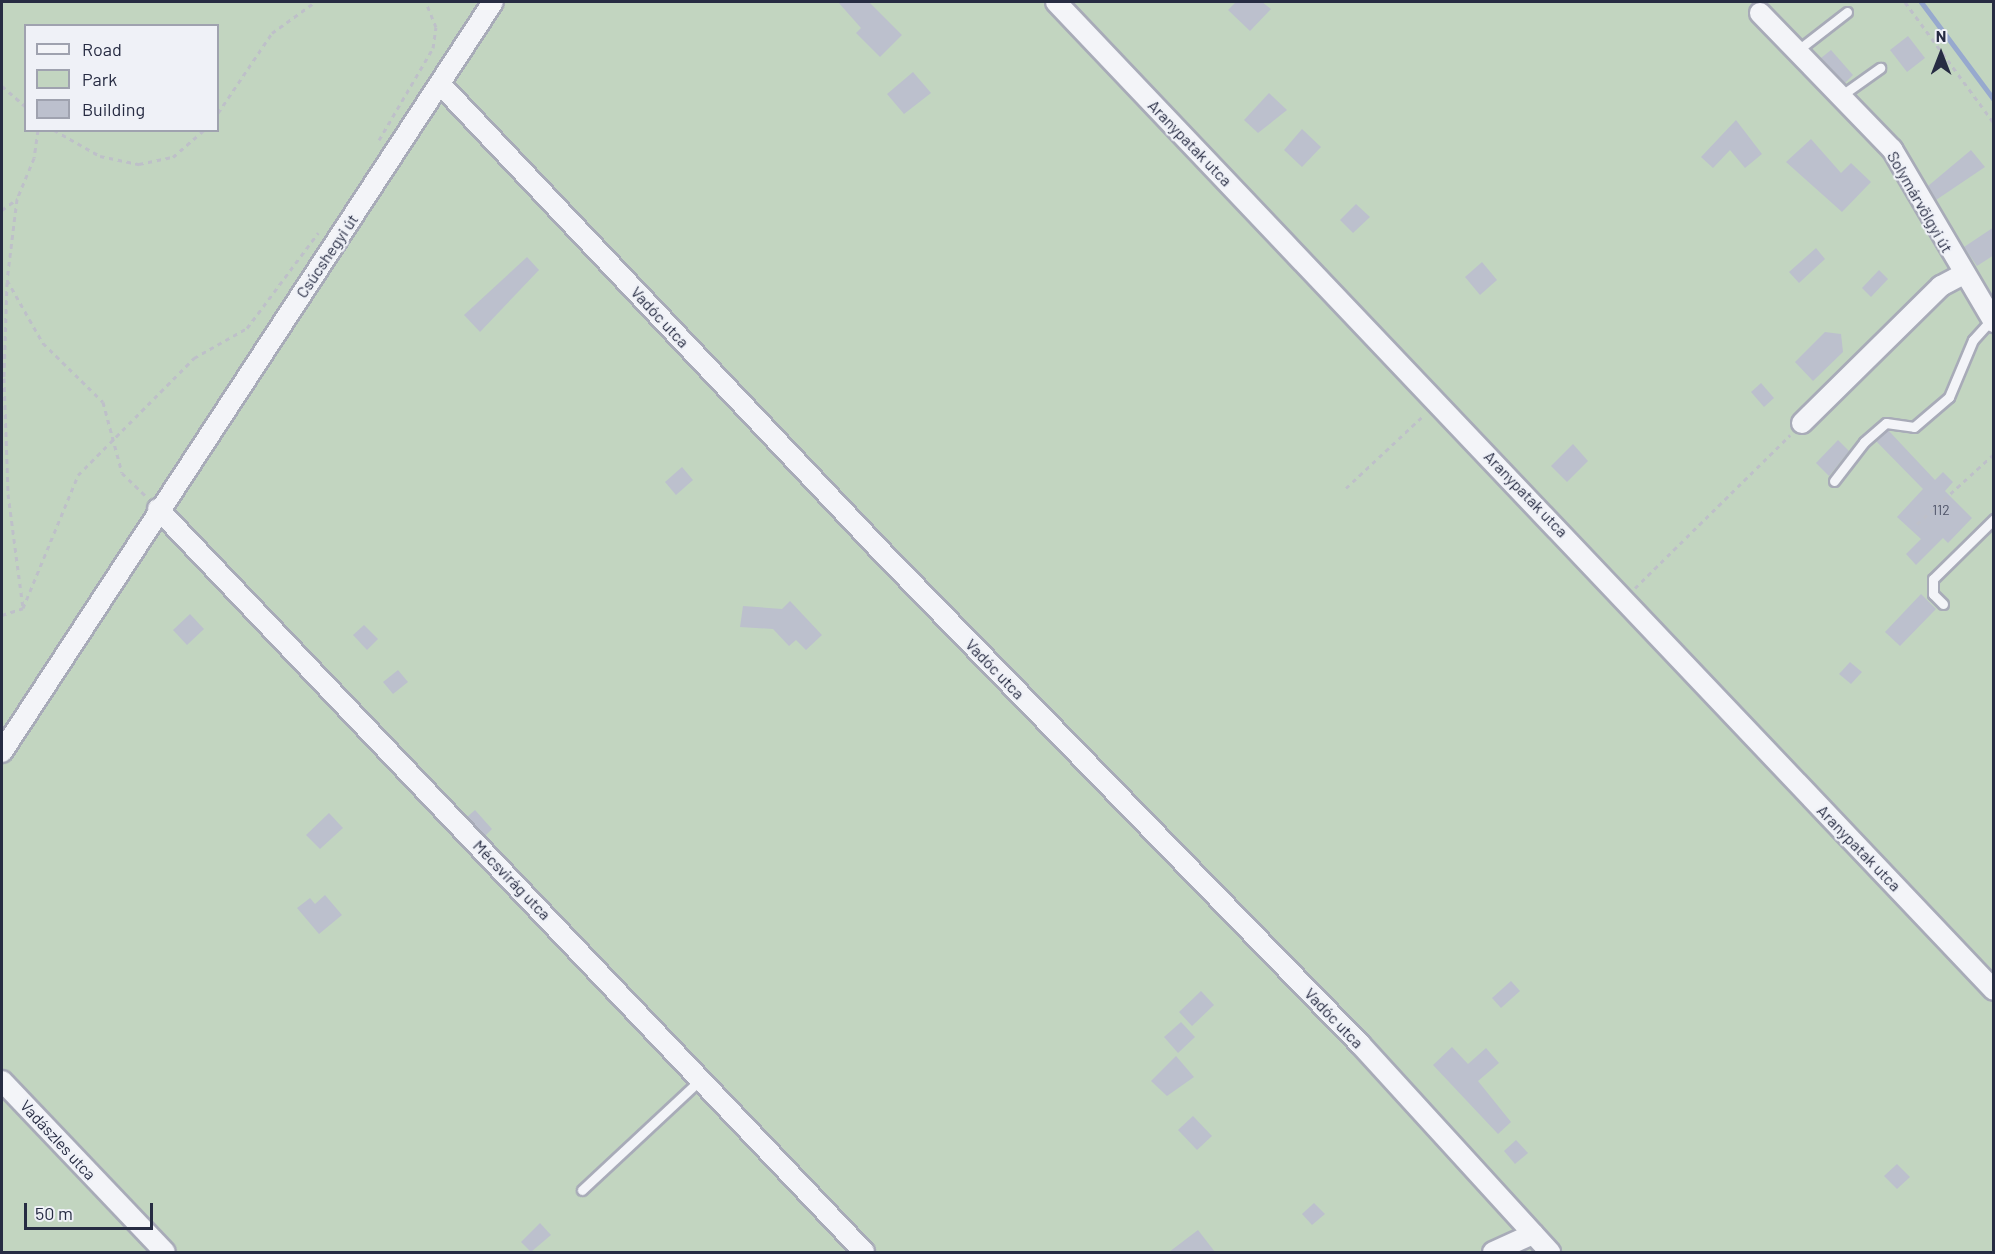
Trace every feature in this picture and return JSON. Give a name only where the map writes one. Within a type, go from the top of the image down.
[{"type":"street","name":"Csúcshegyi út","points":[[2,752],[158,508],[441,85],[493,2]]},
{"type":"street","name":"Aranypatak utca","points":[[1056,2],[1994,990]]},
{"type":"street","name":"Solymárvölgyi út","points":[[1760,13],[1892,149],[1962,275],[1991,311]]},
{"type":"street","name":"Vadóc utca","points":[[441,85],[878,548],[1360,1044],[1550,1252]]},
{"type":"street","points":[[1802,423],[1941,286],[1962,275]]},
{"type":"street","name":"Mécsvirág utca","points":[[158,508],[864,1252]]},
{"type":"street","name":"Vadászles utca","points":[[2,1081],[165,1252]]},
{"type":"street","points":[[1493,1252],[1533,1234]]},
{"type":"lane","points":[[1798,50],[1847,12]]},
{"type":"lane","points":[[1842,96],[1880,68]]},
{"type":"lane","points":[[1834,481],[1864,442],[1886,423],[1914,427],[1949,396],[1973,340],[1991,311]]},
{"type":"lane","points":[[1943,604],[1933,594],[1933,579],[1994,519]]},
{"type":"lane","points":[[582,1190],[701,1079]]},
{"type":"path","points":[[219,112],[272,33],[315,2]]},
{"type":"path","points":[[375,147],[432,48],[436,27],[428,3],[433,2]]},
{"type":"path","points":[[1905,2],[1994,123]]},
{"type":"path","points":[[2,86],[24,105]]},
{"type":"path","points":[[23,608],[8,494],[4,378],[7,280],[17,199],[33,158],[38,132]]},
{"type":"path","points":[[58,132],[100,156],[140,164],[173,157],[202,132]]},
{"type":"path","points":[[2,210],[17,199]]},
{"type":"path","points":[[23,608],[69,488],[111,440],[194,358],[247,328],[322,228]]},
{"type":"path","points":[[7,280],[43,342],[104,402],[111,440],[122,473],[158,508]]},
{"type":"path","points":[[1346,488],[1438,402]]},
{"type":"path","points":[[1646,576],[1802,423]]},
{"type":"path","points":[[1917,524],[1994,454]]},
{"type":"path","points":[[2,615],[23,608]]},
{"type":"green space","points":[[2,2],[1993,2],[1993,1252],[2,1252]]},
{"type":"building","points":[[838,2],[869,2],[902,35],[880,57],[856,33],[861,28]]},
{"type":"building","points":[[1236,2],[1262,2],[1271,9],[1250,31],[1228,10]]},
{"type":"building","points":[[1908,36],[1925,58],[1907,72],[1890,50]]},
{"type":"building","points":[[1831,50],[1853,75],[1845,83],[1821,58]]},
{"type":"building","points":[[913,72],[931,93],[904,114],[887,94]]},
{"type":"building","points":[[1269,93],[1287,110],[1258,133],[1244,120]]},
{"type":"building","points":[[1736,120],[1762,154],[1745,168],[1730,150],[1713,168],[1701,157]]},
{"type":"building","points":[[1302,129],[1321,147],[1302,167],[1284,150]]},
{"type":"building","points":[[1811,139],[1841,173],[1851,163],[1871,182],[1842,212],[1786,162]]},
{"type":"building","points":[[1971,150],[1985,167],[1936,200],[1928,186]]},
{"type":"building","points":[[1356,204],[1370,217],[1353,233],[1340,220]]},
{"type":"building","points":[[1994,227],[1994,255],[1977,266],[1964,247]]},
{"type":"building","points":[[1816,248],[1825,259],[1799,283],[1789,272]]},
{"type":"building","points":[[527,257],[539,270],[480,332],[464,315]]},
{"type":"building","points":[[1482,262],[1497,280],[1480,295],[1465,277]]},
{"type":"building","points":[[1879,270],[1888,279],[1871,297],[1862,288]]},
{"type":"building","points":[[1825,332],[1841,334],[1843,352],[1813,381],[1795,362]]},
{"type":"building","points":[[1761,383],[1774,398],[1764,407],[1751,392]]},
{"type":"building","points":[[1888,430],[1935,480],[1943,472],[1953,482],[1945,491],[1972,518],[1948,543],[1943,538],[1916,565],[1906,554],[1921,539],[1897,517],[1923,489],[1876,441]]},
{"type":"building","points":[[1838,440],[1849,451],[1829,476],[1816,463]]},
{"type":"building","points":[[1573,444],[1588,461],[1567,482],[1551,466]]},
{"type":"building","points":[[682,467],[693,480],[676,495],[665,482]]},
{"type":"building","points":[[1921,594],[1936,609],[1900,646],[1885,632]]},
{"type":"building","points":[[790,601],[822,635],[806,650],[796,640],[789,646],[773,629],[740,627],[743,606],[782,609]]},
{"type":"building","points":[[190,614],[204,629],[187,645],[173,630]]},
{"type":"building","points":[[364,625],[378,639],[367,650],[353,635]]},
{"type":"building","points":[[1850,662],[1862,672],[1851,684],[1839,674]]},
{"type":"building","points":[[398,670],[408,682],[393,694],[383,682]]},
{"type":"building","points":[[475,810],[492,829],[485,836],[467,817]]},
{"type":"building","points":[[329,813],[343,828],[320,849],[306,835]]},
{"type":"building","points":[[325,895],[342,915],[319,934],[297,908],[310,898],[315,904]]},
{"type":"building","points":[[1511,981],[1520,991],[1501,1008],[1492,998]]},
{"type":"building","points":[[1201,991],[1214,1005],[1192,1026],[1179,1012]]},
{"type":"building","points":[[1181,1022],[1195,1037],[1178,1053],[1164,1037]]},
{"type":"building","points":[[1452,1047],[1468,1064],[1486,1048],[1499,1063],[1478,1081],[1511,1122],[1498,1134],[1433,1065]]},
{"type":"building","points":[[1176,1056],[1194,1077],[1167,1096],[1151,1081]]},
{"type":"building","points":[[1193,1116],[1212,1136],[1197,1150],[1178,1130]]},
{"type":"building","points":[[1516,1140],[1528,1153],[1515,1164],[1504,1151]]},
{"type":"building","points":[[1897,1164],[1910,1177],[1897,1189],[1884,1176]]},
{"type":"building","points":[[1314,1203],[1325,1214],[1312,1225],[1302,1214]]},
{"type":"building","points":[[540,1223],[551,1235],[531,1252],[521,1242]]},
{"type":"building","points":[[1198,1230],[1215,1252],[1169,1252]]},
{"type":"waterway","points":[[1921,2],[1994,100]]}]
